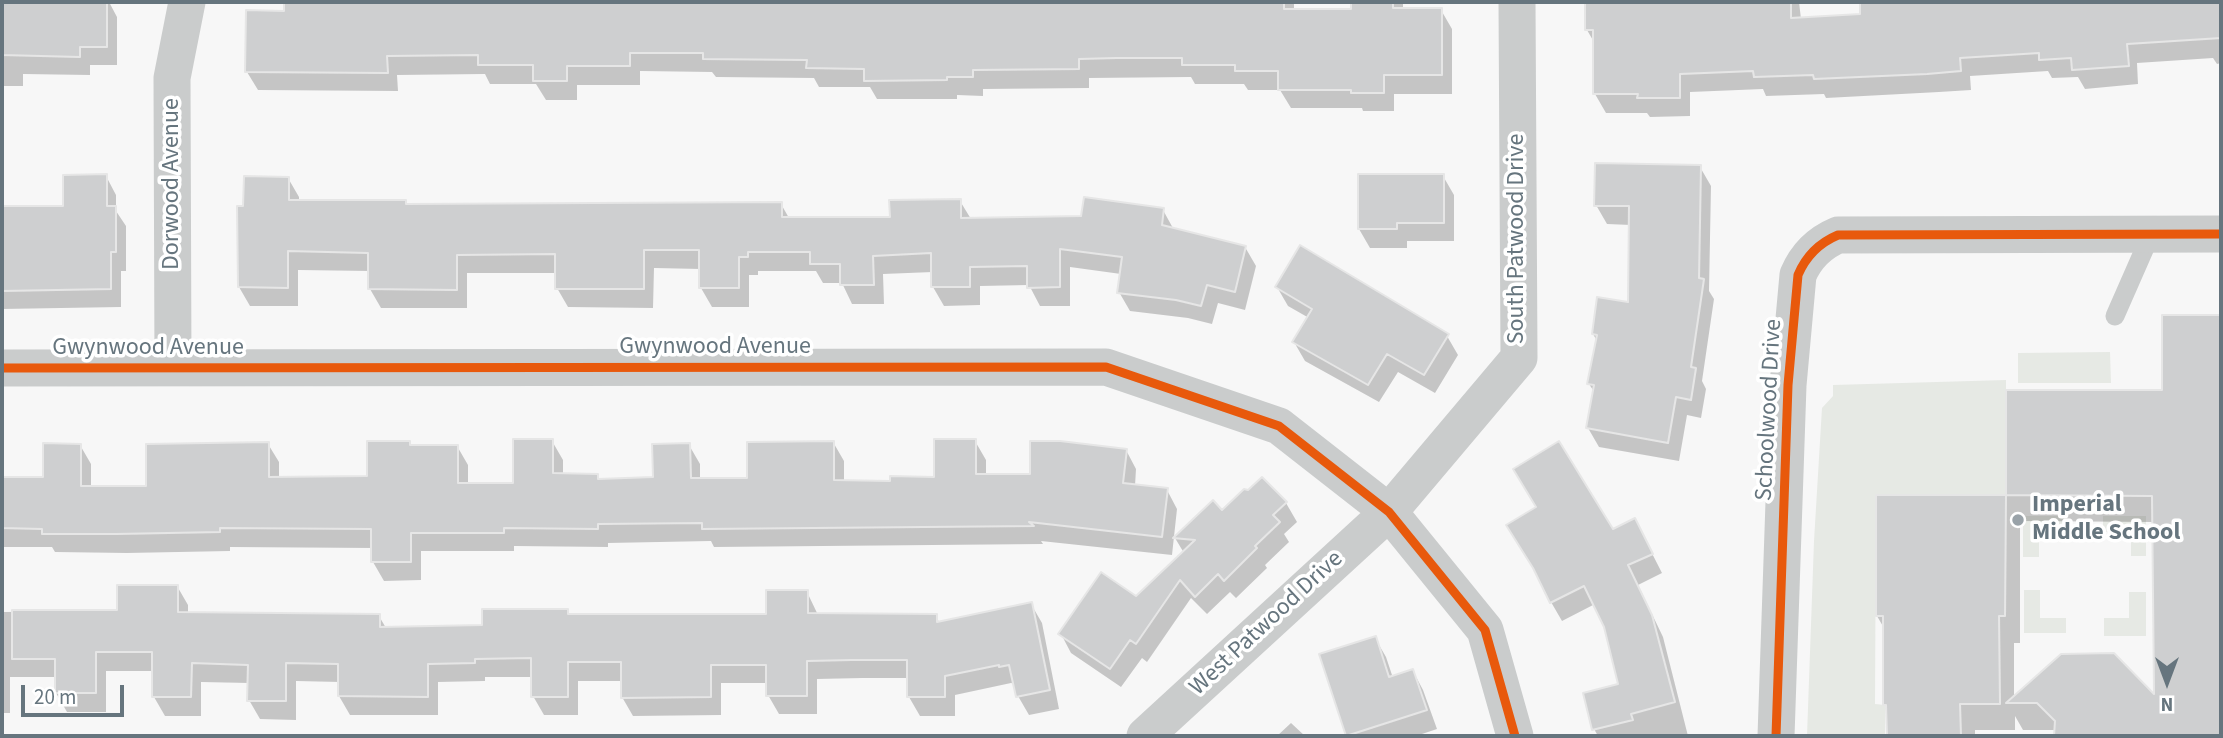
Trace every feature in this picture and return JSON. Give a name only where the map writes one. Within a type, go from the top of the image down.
[{"type":"street","name":"Dorwood Avenue","points":[[173,368],[172,78],[187,2]]},
{"type":"street","name":"South Patwood Drive","points":[[1389,512],[1519,358],[1517,2]]},
{"type":"street","name":"Schoolwood Drive","points":[[1776,736],[1790,357],[1798,275],[1816,247],[1838,236],[2221,234]]},
{"type":"street","name":"Gwynwood Avenue","points":[[2,368],[1106,368],[1279,426],[1389,512],[1485,630],[1515,736]]},
{"type":"street","name":"West Patwood Drive","points":[[1145,736],[1389,512]]},
{"type":"lane","points":[[2115,316],[2151,234]]},
{"type":"shaded area","points":[[2110,352],[2111,383],[2018,383],[2018,353]]},
{"type":"shaded area","points":[[2006,380],[2006,495],[1876,495],[1875,704],[1885,705],[1885,736],[1807,736],[1822,408],[1833,396],[1833,385]]},
{"type":"shaded area","points":[[2023,516],[2066,516],[2066,531],[2039,532],[2039,557],[2023,557]]},
{"type":"shaded area","points":[[2103,516],[2146,516],[2146,556],[2131,556],[2131,532],[2103,532]]},
{"type":"shaded area","points":[[2024,590],[2040,590],[2040,618],[2066,618],[2066,633],[2024,633]]},
{"type":"shaded area","points":[[2129,592],[2146,592],[2146,636],[2104,636],[2104,618],[2129,618]]},
{"type":"building","points":[[2,2],[107,2],[107,47],[80,47],[80,57],[2,55]]},
{"type":"building","points":[[1284,2],[1284,9],[1351,9],[1351,2],[1393,2],[1393,8],[1442,8],[1442,75],[1384,75],[1384,93],[1278,90],[1278,71],[1235,71],[1235,65],[1182,65],[1182,58],[1116,58],[1079,59],[1079,69],[973,70],[973,77],[947,77],[947,80],[864,81],[864,69],[806,68],[807,60],[703,59],[703,53],[630,53],[630,66],[567,66],[567,81],[533,81],[533,65],[478,65],[478,55],[387,56],[388,73],[245,72],[246,10],[284,11],[284,3]]},
{"type":"building","points":[[1585,2],[1791,2],[1791,18],[1860,14],[1860,2],[2221,2],[2221,38],[2127,44],[2129,66],[2072,70],[2071,58],[2039,60],[2039,53],[1960,58],[1961,71],[1927,74],[1814,79],[1813,75],[1754,77],[1753,71],[1680,74],[1680,98],[1637,98],[1638,94],[1593,94],[1593,30],[1585,30]]},
{"type":"building","points":[[1595,163],[1701,165],[1699,278],[1704,279],[1691,367],[1696,368],[1691,400],[1676,397],[1668,443],[1586,428],[1594,385],[1587,384],[1597,335],[1592,334],[1597,297],[1628,302],[1629,206],[1594,206]]},
{"type":"building","points":[[107,174],[107,206],[116,206],[116,252],[111,252],[111,289],[2,291],[2,206],[63,206],[63,175]]},
{"type":"building","points":[[1358,174],[1444,174],[1444,223],[1397,223],[1397,229],[1358,229]]},
{"type":"building","points":[[244,176],[289,177],[289,200],[406,200],[406,204],[782,202],[782,217],[890,217],[889,200],[961,199],[961,218],[1081,216],[1084,197],[1164,208],[1162,225],[1246,246],[1235,292],[1207,285],[1201,306],[1176,300],[1117,293],[1122,257],[1060,249],[1060,287],[1027,288],[1027,266],[970,267],[970,287],[931,287],[931,253],[873,256],[874,285],[840,285],[840,264],[810,264],[810,252],[748,252],[748,257],[739,257],[739,288],[699,288],[699,250],[644,250],[644,289],[555,289],[555,254],[457,255],[457,290],[368,289],[368,253],[288,251],[288,288],[238,287],[237,206],[243,206]]},
{"type":"building","points":[[1300,245],[1449,334],[1424,375],[1387,354],[1368,385],[1292,342],[1312,309],[1275,287]]},
{"type":"building","points":[[2162,315],[2221,315],[2221,736],[2054,736],[2055,721],[2037,703],[2006,703],[2061,654],[2114,653],[2154,694],[2152,496],[2006,495],[2006,390],[2162,390]]},
{"type":"building","points":[[513,439],[553,439],[553,473],[598,474],[598,479],[653,477],[652,444],[690,443],[691,478],[747,478],[747,442],[834,441],[834,480],[890,481],[890,476],[934,477],[934,439],[976,439],[976,474],[1030,474],[1030,441],[1060,441],[1127,449],[1123,483],[1168,488],[1162,537],[1029,522],[1034,526],[702,529],[702,523],[598,524],[598,529],[504,528],[504,533],[411,533],[411,562],[371,562],[371,529],[220,528],[220,532],[42,534],[42,529],[2,528],[2,477],[43,477],[43,443],[81,444],[81,486],[146,486],[146,444],[269,442],[269,477],[367,476],[367,441],[410,441],[410,445],[458,445],[458,483],[513,483]]},
{"type":"building","points":[[1559,441],[1613,529],[1635,518],[1653,554],[1628,565],[1652,615],[1675,702],[1631,714],[1633,720],[1592,730],[1583,693],[1618,684],[1604,627],[1584,586],[1550,603],[1533,568],[1506,525],[1536,507],[1513,469]]},
{"type":"building","points":[[1262,477],[1287,502],[1273,515],[1280,522],[1224,581],[1218,574],[1195,597],[1180,580],[1136,644],[1130,640],[1110,669],[1058,634],[1101,572],[1136,596],[1195,540],[1173,538],[1213,500],[1222,510],[1244,489],[1248,490]]},
{"type":"building","points":[[1876,495],[2006,495],[2005,616],[1999,616],[2000,704],[1960,704],[1961,736],[1887,736],[1886,705],[1883,705],[1883,616],[1876,616]]},
{"type":"building","points":[[117,585],[178,585],[178,612],[380,614],[380,627],[482,625],[482,609],[568,609],[568,614],[766,614],[766,590],[808,590],[808,613],[937,614],[937,622],[1032,602],[1050,690],[1016,697],[1009,665],[999,665],[945,676],[945,697],[907,697],[907,660],[851,660],[807,661],[807,696],[766,696],[766,665],[711,665],[711,697],[621,698],[621,662],[568,662],[568,697],[531,697],[531,658],[475,659],[475,663],[428,664],[428,697],[338,696],[338,664],[286,663],[286,701],[247,701],[248,665],[192,663],[191,697],[152,697],[152,652],[96,652],[96,693],[55,693],[55,659],[12,659],[12,610],[117,610]]},
{"type":"building","points":[[1376,636],[1389,677],[1413,669],[1427,710],[1346,736],[1319,654]]},
{"type":"cycle path","points":[[1776,736],[1788,385],[1798,275],[1809,256],[1819,246],[1838,235],[2221,234]]},
{"type":"cycle path","points":[[2,368],[1106,367],[1279,426],[1389,512],[1485,630],[1515,736]]},
{"type":"place","name":"Imperial Middle School","points":[[2018,520]]}]
